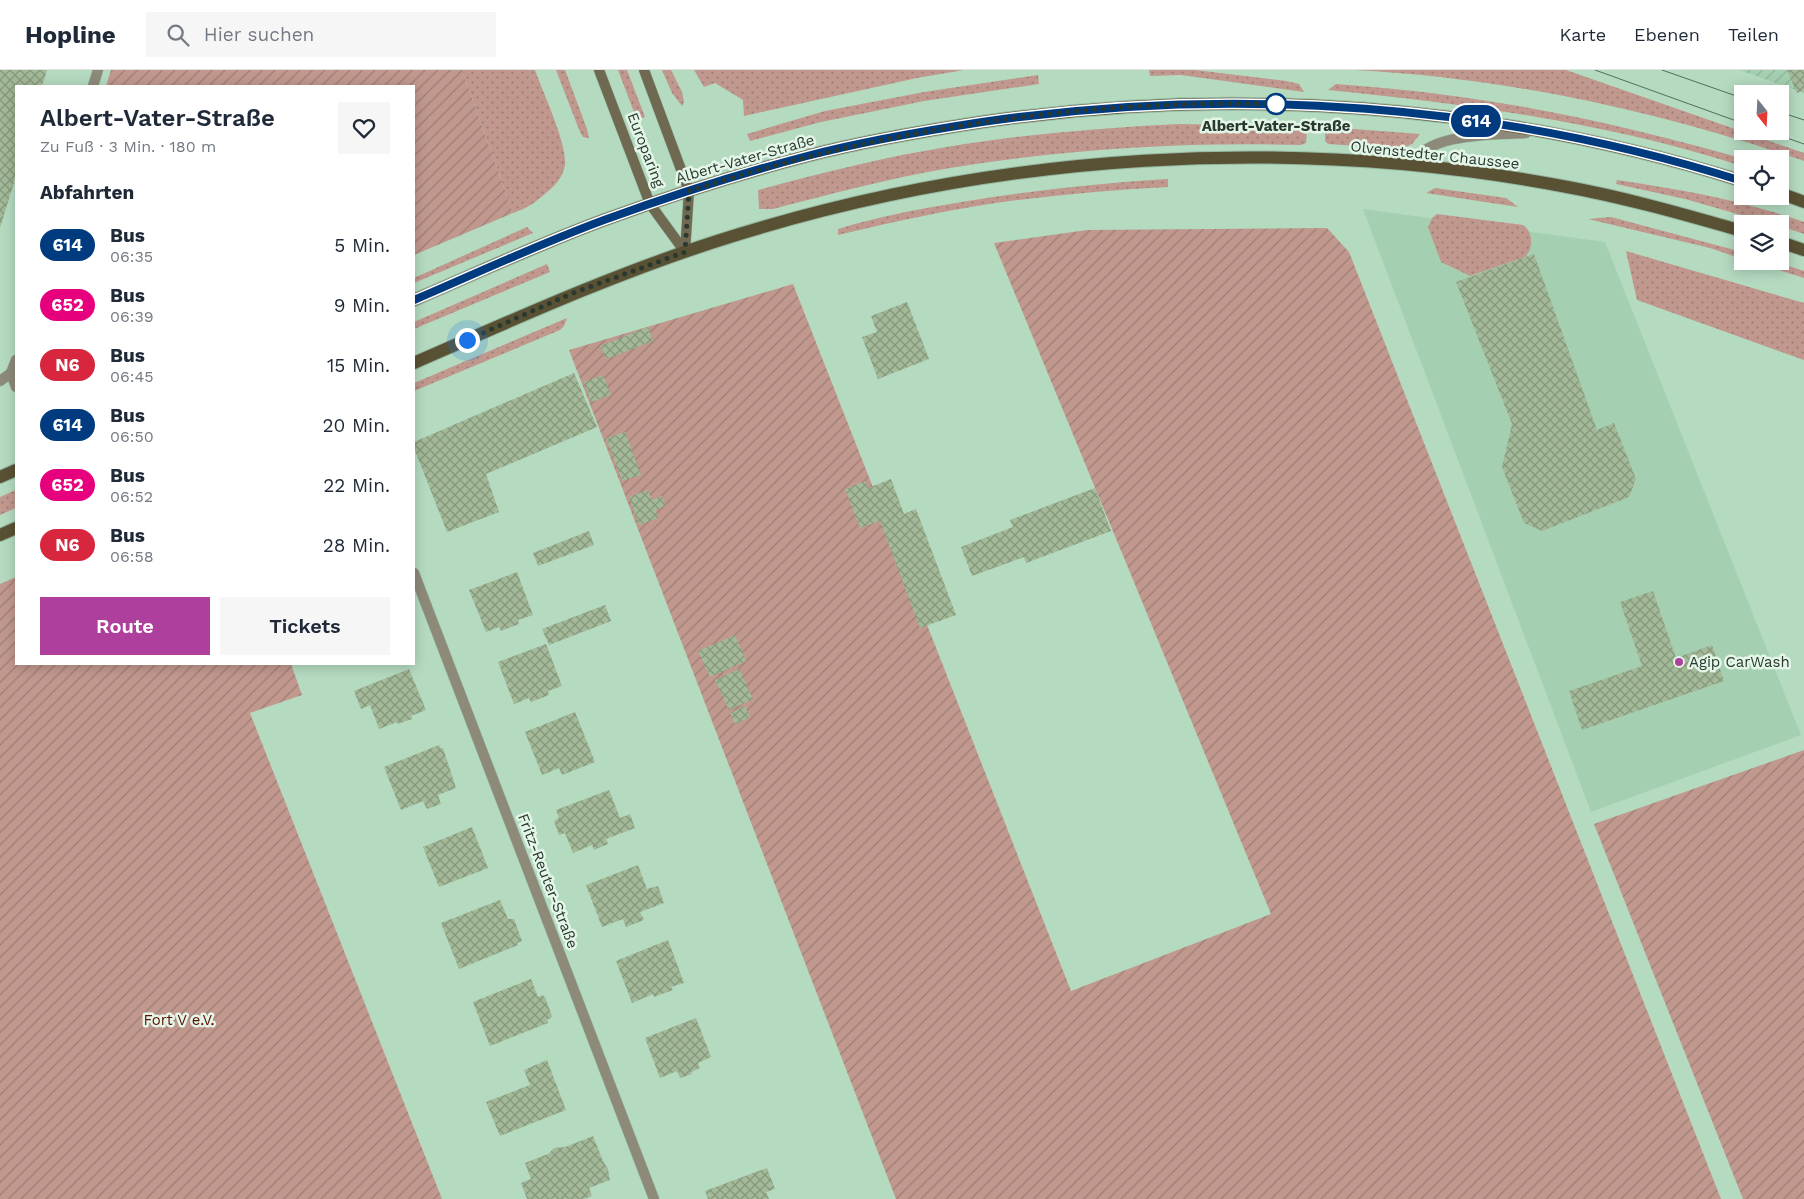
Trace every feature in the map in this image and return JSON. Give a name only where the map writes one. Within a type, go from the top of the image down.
[{"type":"main road","name":"Europaring","points":[[599,70],[650,204],[685,252]]},
{"type":"main road","name":"Europaring","points":[[644,70],[689,191],[685,252]]},
{"type":"main road","name":"Albert-Vater-Straße","points":[[415,300],[546,243],[689,191],[811,155],[915,133],[1030,115],[1191,104],[1265,104],[1363,108],[1476,121],[1542,132]]},
{"type":"main road","points":[[1542,132],[1636,151],[1734,179]]},
{"type":"main road","name":"Olvenstedter Chaussee","points":[[685,252],[788,220],[870,200],[956,183],[1028,172],[1101,164],[1230,158],[1315,159],[1410,165],[1562,186],[1637,203],[1734,229]]},
{"type":"main road","points":[[1789,196],[1804,202]]},
{"type":"main road","points":[[1789,245],[1804,250]]},
{"type":"main road","points":[[415,363],[573,293],[685,252]]},
{"type":"main road","points":[[0,477],[15,470]]},
{"type":"main road","points":[[0,535],[15,528]]},
{"type":"street","points":[[94,85],[98,70]]},
{"type":"street","points":[[1410,165],[1417,156],[1428,148],[1442,142],[1462,138],[1542,132]]},
{"type":"street","points":[[0,381],[10,373],[15,362]]},
{"type":"street","points":[[10,373],[15,385]]},
{"type":"street","name":"Fritz-Reuter-Straße","points":[[415,576],[654,1199]]},
{"type":"shaded area","points":[[1739,70],[1804,70],[1804,93],[1789,88],[1789,85],[1781,85]]},
{"type":"shaded area","points":[[1363,209],[1605,242],[1801,735],[1591,812]]},
{"type":"green space","points":[[111,70],[462,70],[513,213],[415,255],[415,85],[106,85]]},
{"type":"green space","points":[[462,70],[535,70],[554,118],[565,156],[564,169],[558,181],[535,202],[513,213]]},
{"type":"green space","points":[[556,70],[565,70],[589,138],[583,137],[580,132]]},
{"type":"green space","points":[[618,70],[627,70],[645,117],[637,120]]},
{"type":"green space","points":[[662,70],[671,70],[682,92],[684,102],[682,106],[672,93]]},
{"type":"green space","points":[[694,70],[964,70],[917,78],[744,116],[743,100],[715,83],[704,87]]},
{"type":"green space","points":[[1149,70],[1195,70],[1286,81],[1299,84],[1304,92],[1181,75],[1150,76]]},
{"type":"green space","points":[[1354,70],[1566,70],[1734,129],[1734,139],[1639,112],[1582,100],[1526,89],[1412,74]]},
{"type":"green space","points":[[1038,75],[1039,84],[924,101],[821,122],[750,141],[747,134],[825,111],[924,92]]},
{"type":"green space","points":[[1336,84],[1484,100],[1559,114],[1670,139],[1734,156],[1734,164],[1641,138],[1538,117],[1328,90]]},
{"type":"green space","points":[[1178,124],[1304,126],[1307,128],[1306,143],[1301,145],[1257,144],[1125,148],[994,161],[928,172],[773,209],[759,209],[758,190],[923,151],[1033,135]]},
{"type":"green space","points":[[1328,127],[1420,134],[1412,144],[1401,149],[1328,144],[1325,141],[1325,129]]},
{"type":"green space","points":[[1739,140],[1767,140],[1804,153],[1804,161],[1789,156],[1789,150],[1770,150]]},
{"type":"green space","points":[[1168,179],[1168,187],[1002,202],[838,235],[838,229],[854,224],[952,204],[1068,187]]},
{"type":"green space","points":[[1617,180],[1689,192],[1734,202],[1734,205],[1746,205],[1784,215],[1741,215],[1685,199],[1616,184]]},
{"type":"green space","points":[[1435,188],[1506,198],[1518,207],[1426,193]]},
{"type":"green space","points":[[1437,214],[1523,225],[1529,232],[1531,240],[1530,249],[1525,257],[1470,276],[1441,262],[1428,227],[1432,218]]},
{"type":"green space","points":[[1611,217],[1734,250],[1734,256],[1710,248],[1588,219]]},
{"type":"green space","points":[[1789,217],[1804,222],[1804,234],[1789,229]]},
{"type":"green space","points":[[527,227],[533,233],[415,283],[415,278]]},
{"type":"green space","points":[[1327,228],[1349,252],[1721,1199],[896,1199],[569,350],[793,284],[1071,991],[1271,914],[994,243],[1087,230]]},
{"type":"green space","points":[[1626,251],[1804,303],[1804,360],[1637,300]]},
{"type":"green space","points":[[547,264],[550,272],[415,329],[415,322]]},
{"type":"green space","points":[[1789,266],[1804,271],[1804,278],[1779,270],[1789,270]]},
{"type":"green space","points":[[567,318],[560,330],[415,391],[415,383]]},
{"type":"green space","points":[[15,490],[15,508],[0,515],[0,497]]},
{"type":"green space","name":"Fort V e.V.","points":[[15,577],[15,665],[291,665],[302,695],[250,713],[442,1199],[0,1199],[0,584]]},
{"type":"green space","points":[[1804,750],[1804,1199],[1743,1199],[1594,824]]},
{"type":"building","points":[[0,70],[47,70],[42,85],[15,85],[15,179],[0,228]]},
{"type":"building","points":[[1787,70],[1804,70],[1804,90],[1797,93]]},
{"type":"building","points":[[1534,254],[1597,430],[1614,423],[1636,479],[1629,497],[1542,531],[1524,523],[1502,467],[1512,424],[1456,282]]},
{"type":"building","points":[[907,302],[929,359],[878,379],[862,337],[877,332],[871,316]]},
{"type":"building","points":[[648,327],[653,341],[606,359],[600,346]]},
{"type":"building","points":[[574,373],[597,427],[486,474],[499,512],[447,532],[415,451],[415,442]]},
{"type":"building","points":[[603,375],[611,395],[591,402],[584,382]]},
{"type":"building","points":[[625,432],[641,475],[622,481],[606,438]]},
{"type":"building","points":[[891,479],[904,514],[916,509],[956,615],[920,628],[880,521],[860,528],[845,489],[865,481],[868,488]]},
{"type":"building","points":[[1095,488],[1111,531],[1026,563],[1024,557],[972,576],[961,547],[1013,527],[1010,520]]},
{"type":"building","points":[[648,490],[652,500],[662,496],[665,506],[656,510],[658,518],[639,525],[629,497]]},
{"type":"building","points":[[589,531],[594,545],[538,566],[533,553]]},
{"type":"building","points":[[517,572],[533,615],[518,620],[519,624],[501,631],[499,627],[486,632],[469,590]]},
{"type":"building","name":"Agip CarWash","points":[[1653,591],[1676,658],[1712,645],[1724,681],[1582,730],[1569,691],[1642,666],[1620,602]]},
{"type":"building","points":[[605,605],[611,621],[549,645],[542,629]]},
{"type":"building","points":[[735,635],[746,661],[710,677],[698,651]]},
{"type":"building","points":[[546,644],[562,686],[548,691],[549,695],[531,702],[529,698],[514,704],[498,662]]},
{"type":"building","points":[[409,669],[426,710],[411,716],[412,719],[379,729],[370,705],[361,709],[354,691]]},
{"type":"building","points":[[739,669],[753,699],[729,710],[715,680]]},
{"type":"building","points":[[745,706],[750,717],[735,724],[730,713]]},
{"type":"building","points":[[575,712],[595,762],[562,775],[559,768],[542,775],[525,732]]},
{"type":"building","points":[[439,745],[441,749],[443,748],[456,788],[438,795],[441,804],[427,809],[423,801],[401,810],[384,767]]},
{"type":"building","points":[[609,790],[620,818],[630,814],[635,828],[606,839],[608,844],[594,850],[592,845],[573,853],[565,833],[559,835],[554,821],[559,818],[556,810]]},
{"type":"building","points":[[472,827],[488,868],[439,887],[423,847]]},
{"type":"building","points":[[638,865],[647,889],[658,886],[664,903],[640,912],[644,920],[626,927],[623,919],[602,927],[586,885]]},
{"type":"building","points":[[500,900],[508,919],[514,919],[522,941],[517,943],[518,945],[459,969],[441,923]]},
{"type":"building","points":[[668,940],[684,983],[671,987],[673,990],[654,997],[653,994],[632,1003],[616,961]]},
{"type":"building","points":[[531,979],[538,997],[542,995],[545,997],[552,1016],[547,1020],[548,1023],[490,1046],[473,1002]]},
{"type":"building","points":[[696,1018],[711,1057],[698,1063],[700,1068],[691,1072],[692,1074],[680,1078],[677,1071],[660,1078],[645,1038]]},
{"type":"building","points":[[547,1060],[566,1110],[500,1136],[486,1102],[530,1085],[524,1070]]},
{"type":"building","points":[[593,1136],[608,1169],[610,1180],[589,1188],[592,1196],[584,1199],[527,1199],[521,1183],[531,1179],[525,1163],[548,1154],[554,1148],[565,1147]]},
{"type":"building","points":[[767,1168],[775,1189],[766,1192],[769,1199],[708,1199],[705,1191]]},
{"type":"tram line","points":[[1595,70],[1734,120]]},
{"type":"tram line","points":[[1662,70],[1734,95]]},
{"type":"tram line","points":[[1789,115],[1804,120]]},
{"type":"tram line","points":[[1789,139],[1804,144]]},
{"type":"bus line","name":"614","points":[[415,300],[546,243],[600,222],[749,172],[811,155],[915,133],[1056,112],[1191,104],[1265,104],[1363,108],[1476,121],[1588,140],[1680,162],[1734,179]]},
{"type":"place","name":"Albert-Vater-Straße","points":[[1276,104]]},
{"type":"place","name":"Agip CarWash","points":[[1679,662]]},
{"type":"route","points":[[467,340],[573,293],[685,252],[689,191],[749,172],[811,155],[915,133],[1030,115],[1144,106],[1278,104],[1276,104]]}]
